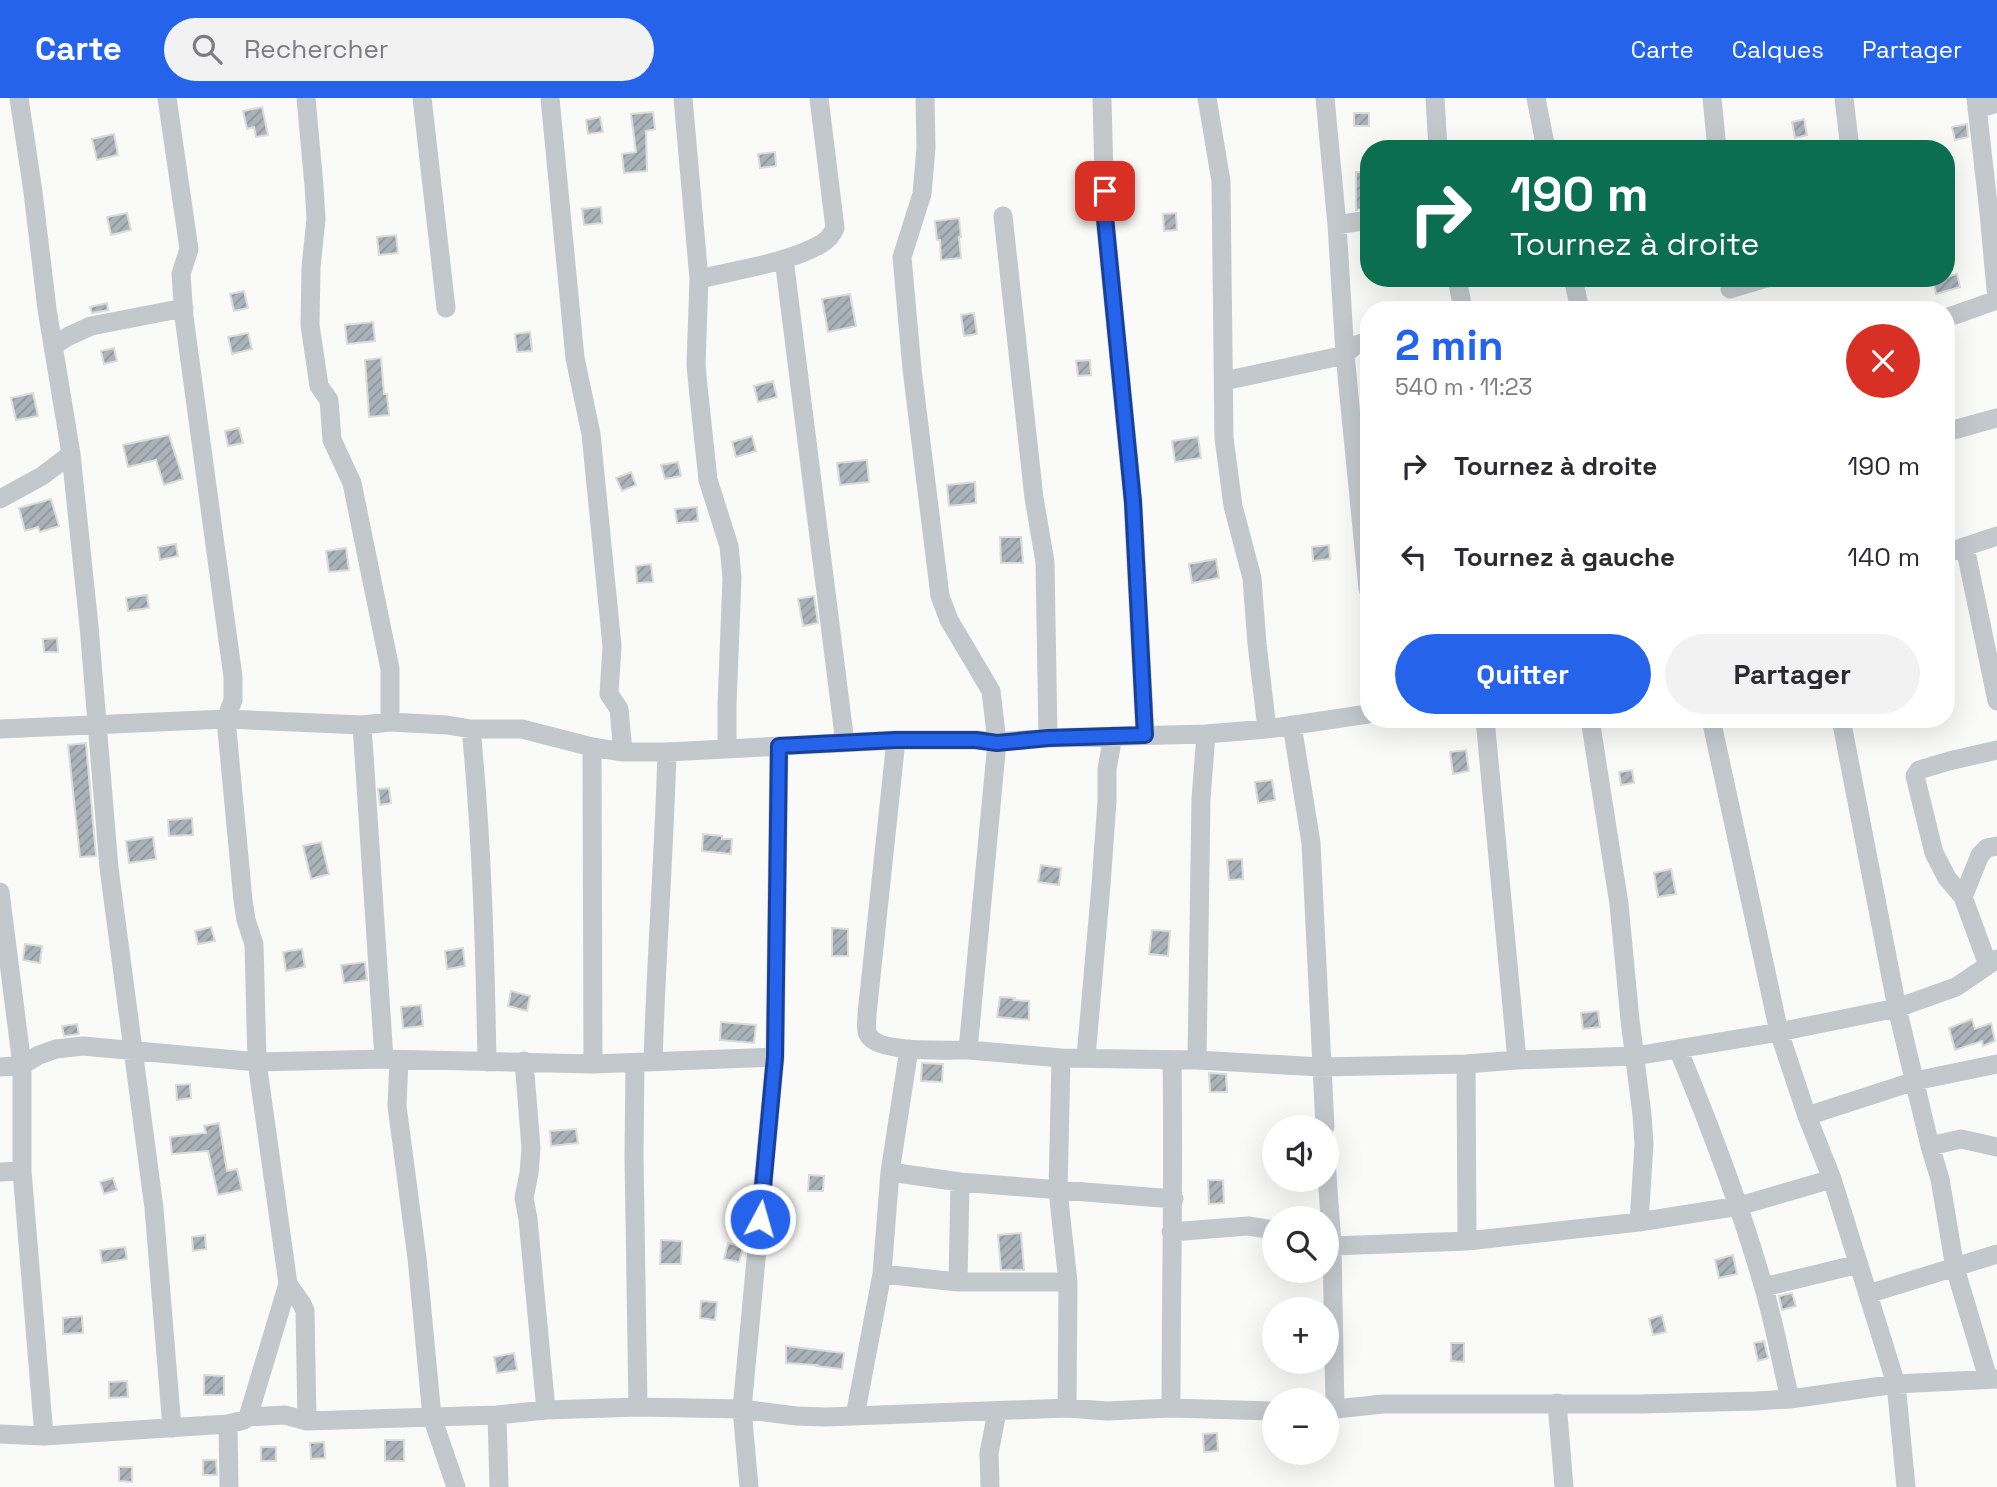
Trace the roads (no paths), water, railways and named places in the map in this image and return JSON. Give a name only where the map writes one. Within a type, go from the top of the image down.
[{"type":"street","points":[[19,98],[53,346],[71,454],[89,626],[109,868],[154,1208],[172,1428]]},
{"type":"street","points":[[167,98],[189,249],[182,270],[184,308],[233,677],[233,700],[226,719],[243,900],[254,944],[257,1062],[288,1284],[248,1417]]},
{"type":"street","points":[[306,98],[316,219],[311,267],[310,325],[319,386],[329,400],[332,440],[352,483],[390,670],[390,722]]},
{"type":"street","points":[[422,98],[446,309]]},
{"type":"street","points":[[550,98],[575,358],[591,434],[612,646],[609,694],[619,709],[622,752]]},
{"type":"street","points":[[683,98],[699,279],[696,365],[708,480],[729,546],[732,578],[727,748]]},
{"type":"street","points":[[699,279],[784,259],[822,244],[832,235],[835,228],[819,98]]},
{"type":"street","points":[[925,98],[926,148],[922,194],[902,257],[912,369],[940,596],[949,620],[992,691],[997,743],[968,1050]]},
{"type":"street","points":[[1102,98],[1105,218],[1133,502],[1145,735]]},
{"type":"street","points":[[1208,98],[1222,181],[1224,438],[1233,506],[1252,578],[1256,644],[1267,729]]},
{"type":"street","points":[[1325,98],[1360,508]]},
{"type":"street","points":[[1434,98],[1437,140]]},
{"type":"street","points":[[1536,98],[1544,140]]},
{"type":"street","points":[[1712,98],[1716,140]]},
{"type":"street","points":[[1844,98],[1849,140]]},
{"type":"street","points":[[1955,315],[1997,300],[1992,198],[1977,104],[1997,103]]},
{"type":"street","points":[[1003,216],[1034,498],[1045,562],[1048,738]]},
{"type":"street","points":[[1336,225],[1360,221]]},
{"type":"street","points":[[784,259],[845,743]]},
{"type":"street","points":[[53,346],[91,326],[184,308]]},
{"type":"street","points":[[1224,381],[1345,355],[1354,345],[1360,343]]},
{"type":"street","points":[[1955,430],[1997,418]]},
{"type":"street","points":[[0,499],[42,476],[71,454]]},
{"type":"street","points":[[1955,550],[1997,537]]},
{"type":"street","points":[[1965,547],[1997,701]]},
{"type":"street","points":[[0,729],[226,719],[362,725],[390,722],[471,729],[522,729],[622,752],[667,752],[896,740],[976,740],[997,743],[1048,738],[1206,734],[1267,729],[1360,714]]},
{"type":"street","points":[[362,725],[392,1060],[417,1258],[432,1417],[456,1487]]},
{"type":"street","points":[[1292,725],[1311,843],[1324,1115]]},
{"type":"street","points":[[1486,728],[1517,1060]]},
{"type":"street","points":[[1591,728],[1619,904],[1644,1144],[1639,1222]]},
{"type":"street","points":[[1713,728],[1779,1032],[1807,1116],[1832,1179],[1896,1384],[1906,1487]]},
{"type":"street","points":[[1339,1409],[1383,1404],[1665,1404],[1790,1399],[1896,1384],[1992,1379],[1955,1268],[1944,1200],[1896,1008],[1843,728]]},
{"type":"street","points":[[471,729],[478,794],[487,1062]]},
{"type":"street","points":[[1197,1060],[1201,799],[1206,734]]},
{"type":"street","points":[[1086,1057],[1101,885],[1107,769],[1113,736]]},
{"type":"street","points":[[896,740],[867,1014],[867,1033],[872,1040],[909,1049],[968,1050],[1061,1058],[1197,1060],[1321,1066],[1466,1064],[1635,1056],[1779,1032],[1896,1008],[1956,987],[1992,962],[1962,897],[1947,878],[1934,853],[1915,776],[1929,767],[1997,750]]},
{"type":"street","points":[[749,1487],[742,1409],[775,1057],[779,746]]},
{"type":"street","points":[[592,747],[593,1064]]},
{"type":"street","points":[[638,1407],[634,1156],[657,953],[664,860],[667,752]]},
{"type":"street","points":[[1962,897],[1980,855],[1987,848],[1997,846]]},
{"type":"street","points":[[0,892],[22,1065],[22,1171],[44,1436]]},
{"type":"street","points":[[0,1067],[22,1065],[39,1055],[70,1047],[96,1046],[257,1062],[392,1060],[593,1064],[775,1057]]},
{"type":"street","points":[[855,1416],[881,1274],[890,1172],[909,1049]]},
{"type":"street","points":[[1678,1049],[1739,1206],[1764,1287],[1790,1399]]},
{"type":"street","points":[[1061,1058],[1058,1191],[1068,1282],[1067,1408]]},
{"type":"street","points":[[1171,1409],[1171,1232],[1174,1199],[1172,1060]]},
{"type":"street","points":[[524,1061],[531,1147],[524,1198],[546,1410]]},
{"type":"street","points":[[1807,1116],[1915,1081],[1997,1063]]},
{"type":"street","points":[[1466,1064],[1468,1241]]},
{"type":"street","points":[[1930,1146],[1961,1139],[1997,1147]]},
{"type":"street","points":[[0,1172],[22,1171]]},
{"type":"street","points":[[890,1172],[960,1182],[1174,1199]]},
{"type":"street","points":[[1339,1235],[1468,1241],[1639,1222],[1739,1206],[1832,1179]]},
{"type":"street","points":[[958,1282],[960,1182]]},
{"type":"street","points":[[1171,1232],[1248,1226],[1262,1228]]},
{"type":"street","points":[[1868,1294],[1997,1254]]},
{"type":"street","points":[[1764,1287],[1859,1264]]},
{"type":"street","points":[[881,1274],[958,1282],[1068,1282]]},
{"type":"street","points":[[1330,1283],[1331,1388]]},
{"type":"street","points":[[288,1284],[305,1311],[307,1422]]},
{"type":"street","points":[[1557,1403],[1564,1487]]},
{"type":"street","points":[[0,1434],[44,1436],[172,1428],[228,1424],[248,1417],[285,1415],[307,1422],[638,1407],[742,1409],[796,1416],[1067,1408],[1107,1411],[1262,1411]]},
{"type":"street","points":[[990,1487],[989,1452],[997,1412]]},
{"type":"street","points":[[497,1415],[499,1487]]},
{"type":"street","points":[[228,1424],[229,1487]]}]
